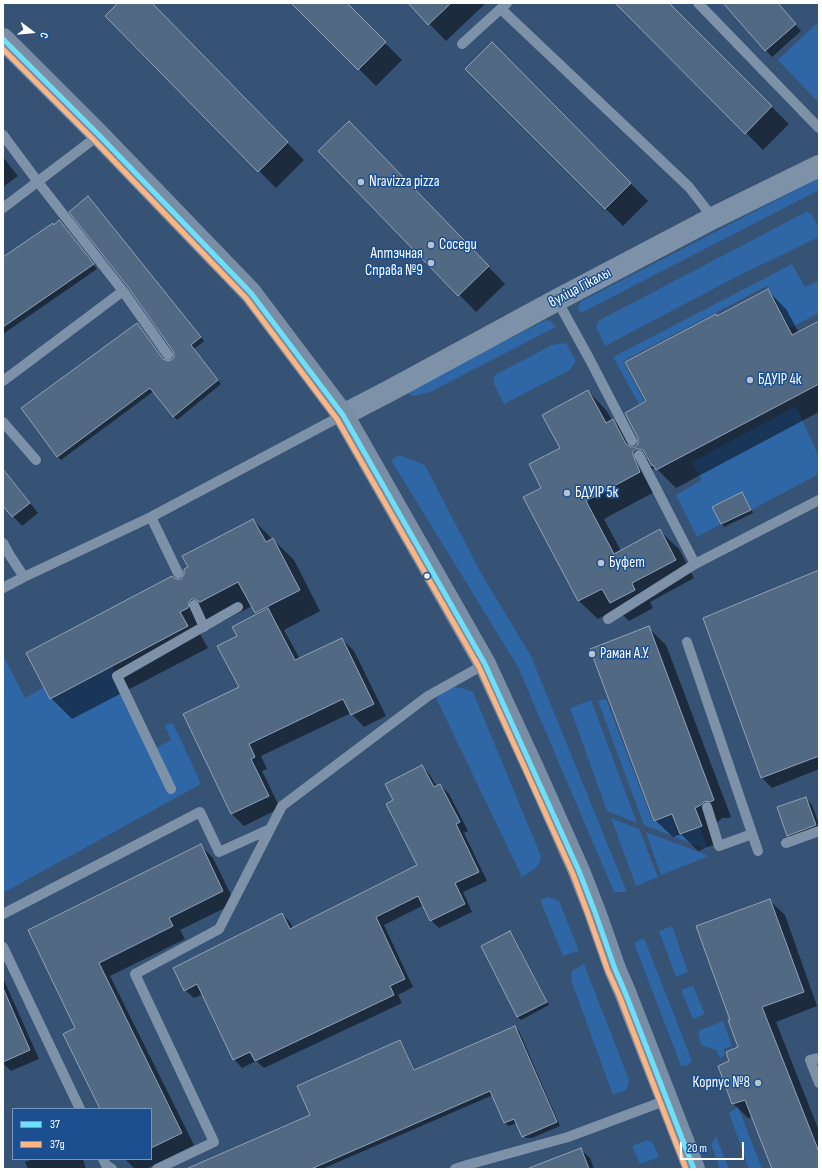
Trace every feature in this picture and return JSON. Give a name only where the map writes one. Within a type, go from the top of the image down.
[{"type":"main road","points":[[3,39],[99,135],[251,293],[343,415],[485,664],[579,871],[598,919],[615,969],[694,1169]]},
{"type":"street","name":"вуліца Гікалы","points":[[343,415],[713,218],[819,166]]},
{"type":"lane","points":[[698,3],[819,128]]},
{"type":"lane","points":[[462,44],[504,6],[689,187],[713,218]]},
{"type":"lane","points":[[3,135],[123,291],[168,355]]},
{"type":"lane","points":[[3,208],[99,135]]},
{"type":"lane","points":[[3,381],[123,291]]},
{"type":"lane","points":[[557,300],[632,441]]},
{"type":"lane","points":[[3,588],[151,516],[343,415]]},
{"type":"lane","points":[[3,422],[36,460]]},
{"type":"lane","points":[[639,455],[695,564]]},
{"type":"lane","points":[[608,619],[695,564],[819,500]]},
{"type":"lane","points":[[151,516],[178,572]]},
{"type":"lane","points":[[3,543],[8,554],[24,577]]},
{"type":"lane","points":[[194,605],[204,627]]},
{"type":"lane","points":[[171,789],[117,676],[238,607]]},
{"type":"lane","points":[[687,642],[758,851]]},
{"type":"lane","points":[[157,1169],[214,1142],[135,974],[219,929],[282,806],[428,696],[485,664]]},
{"type":"lane","points":[[707,807],[719,846],[752,834]]},
{"type":"lane","points":[[3,914],[200,812],[219,852],[270,829]]},
{"type":"lane","points":[[786,843],[819,831]]},
{"type":"lane","points":[[3,946],[80,1108]]},
{"type":"lane","points":[[819,1058],[810,1060],[819,1083]]},
{"type":"lane","points":[[455,1169],[468,1167],[568,1137],[668,1100]]},
{"type":"lane","points":[[104,1160],[106,1165],[112,1169]]},
{"type":"shaded area","points":[[816,24],[819,27],[819,103],[778,60]]},
{"type":"shaded area","points":[[819,178],[819,190],[581,313],[578,309],[580,302]]},
{"type":"shaded area","points":[[806,212],[811,213],[819,228],[819,237],[738,276],[605,346],[596,327],[598,321]]},
{"type":"shaded area","points":[[792,264],[805,287],[819,280],[819,313],[790,328],[767,286],[623,361],[644,401],[639,404],[613,357]]},
{"type":"shaded area","points":[[546,320],[551,321],[556,327],[430,392],[415,396],[411,395],[407,391]]},
{"type":"shaded area","points":[[566,343],[576,361],[570,370],[504,404],[493,382],[495,375],[552,345]]},
{"type":"shaded area","points":[[796,406],[819,457],[819,474],[751,510],[742,492],[712,507],[721,524],[697,537],[676,495],[702,480],[692,462]]},
{"type":"shaded area","points":[[399,455],[425,465],[482,575],[531,656],[627,892],[614,892],[518,667],[391,460]]},
{"type":"shaded area","points":[[3,655],[25,698],[44,687],[51,699],[112,666],[152,750],[171,740],[165,725],[173,723],[201,784],[3,893]]},
{"type":"shaded area","points":[[452,687],[463,688],[473,692],[541,856],[540,862],[536,868],[522,877],[436,698]]},
{"type":"shaded area","points":[[606,699],[653,822],[671,816],[679,835],[700,827],[708,850],[644,825],[598,701]]},
{"type":"shaded area","points":[[591,700],[637,823],[607,811],[570,708]]},
{"type":"shaded area","points":[[611,818],[639,829],[658,877],[636,886]]},
{"type":"shaded area","points":[[646,832],[709,856],[661,875]]},
{"type":"shaded area","points":[[549,897],[559,901],[579,951],[563,956],[540,900]]},
{"type":"shaded area","points":[[672,926],[688,972],[676,977],[659,931]]},
{"type":"shaded area","points":[[644,938],[692,1061],[688,1065],[681,1066],[634,943]]},
{"type":"shaded area","points":[[584,964],[629,1080],[626,1090],[613,1095],[571,980],[572,971]]},
{"type":"shaded area","points":[[693,986],[705,1014],[693,1019],[681,990]]},
{"type":"shaded area","points":[[723,1021],[732,1046],[724,1049],[724,1056],[720,1058],[716,1050],[701,1045],[698,1031]]},
{"type":"shaded area","points":[[738,1107],[762,1169],[749,1169],[729,1113]]},
{"type":"shaded area","points":[[716,1136],[729,1169],[720,1169],[711,1144]]},
{"type":"shaded area","points":[[647,1140],[653,1143],[659,1157],[640,1164],[632,1146]]},
{"type":"building","points":[[118,3],[152,3],[288,142],[258,172],[105,16]]},
{"type":"building","points":[[291,3],[347,3],[386,42],[358,70]]},
{"type":"building","points":[[408,3],[451,3],[428,25]]},
{"type":"building","points":[[615,3],[669,3],[772,106],[745,134]]},
{"type":"building","points":[[723,3],[778,3],[796,24],[765,51]]},
{"type":"building","points":[[492,42],[631,183],[605,209],[465,69]]},
{"type":"building","points":[[349,121],[489,266],[458,296],[318,151]]},
{"type":"building","points":[[88,196],[201,337],[191,345],[218,380],[173,417],[150,388],[57,457],[21,408],[137,323],[163,359],[168,361],[174,358],[173,351],[128,287],[69,212]]},
{"type":"building","points":[[59,220],[94,264],[3,327],[3,257],[53,223],[54,225]]},
{"type":"building","points":[[768,289],[792,335],[819,321],[819,384],[656,470],[643,450],[636,449],[633,452],[633,455],[640,472],[586,501],[614,554],[660,529],[676,560],[632,583],[635,590],[610,603],[602,589],[578,601],[523,497],[541,488],[529,464],[560,448],[542,415],[588,390],[606,423],[613,419],[626,444],[631,447],[635,447],[638,444],[638,438],[625,413],[646,401],[625,362],[716,314],[717,316]]},
{"type":"building","points":[[3,469],[30,503],[12,517],[3,506]]},
{"type":"building","points":[[742,492],[751,510],[721,524],[712,507]]},
{"type":"building","points":[[253,519],[266,542],[273,538],[300,590],[255,613],[238,582],[200,602],[192,599],[189,602],[188,608],[180,612],[188,626],[50,699],[26,653],[172,576],[177,579],[181,579],[184,574],[184,569],[188,567],[182,556]]},
{"type":"building","points":[[819,570],[819,756],[761,778],[703,618]]},
{"type":"building","points":[[268,608],[295,660],[342,638],[374,704],[351,715],[343,699],[249,744],[255,757],[251,759],[269,796],[231,814],[183,714],[239,687],[217,646],[237,636],[232,627]]},
{"type":"building","points":[[649,626],[714,800],[710,802],[705,801],[695,808],[702,826],[680,834],[672,814],[654,821],[590,649]]},
{"type":"building","points":[[422,765],[434,787],[440,784],[460,822],[456,824],[479,872],[455,883],[465,904],[430,921],[418,896],[376,917],[405,979],[390,986],[394,995],[255,1061],[250,1052],[233,1060],[197,984],[184,991],[173,968],[282,913],[290,929],[417,865],[386,804],[393,800],[385,784]]},
{"type":"building","points":[[806,797],[816,825],[787,836],[777,807]]},
{"type":"building","points":[[201,844],[223,891],[169,918],[173,926],[99,963],[182,1133],[152,1148],[152,1108],[100,1108],[63,1034],[75,1028],[28,930]]},
{"type":"building","points":[[770,899],[804,992],[762,1007],[819,1152],[819,1169],[772,1169],[745,1100],[732,1104],[718,1066],[729,1061],[726,1052],[738,1047],[728,1020],[730,1020],[696,926]]},
{"type":"building","points":[[510,931],[547,1002],[517,1017],[481,946]]},
{"type":"building","points":[[3,988],[30,1050],[3,1062]]},
{"type":"building","points":[[515,1026],[557,1122],[522,1137],[514,1119],[504,1123],[490,1091],[311,1169],[186,1169],[310,1115],[297,1086],[400,1040],[414,1070]]},
{"type":"building","points":[[581,1148],[589,1169],[529,1169],[529,1168]]},
{"type":"transit line","name":"37","points":[[3,39],[99,135],[251,293],[343,415],[485,664],[579,871],[615,969],[694,1169]]},
{"type":"transit line","name":"37д","points":[[3,49],[94,140],[246,298],[337,419],[479,667],[573,874],[608,971],[619,995],[686,1169]]},
{"type":"place","name":"Nravizza pizza","points":[[361,182]]},
{"type":"place","name":"Соседи","points":[[431,245]]},
{"type":"place","name":"Аптэчная Справа №9","points":[[431,263]]},
{"type":"place","name":"БДУІР 4к","points":[[750,380]]},
{"type":"place","name":"БДУІР 5к","points":[[567,493]]},
{"type":"place","name":"Буфет","points":[[601,563]]},
{"type":"place","name":"Раман А.У.","points":[[592,654]]},
{"type":"place","name":"Корпус №8","points":[[758,1083]]}]
